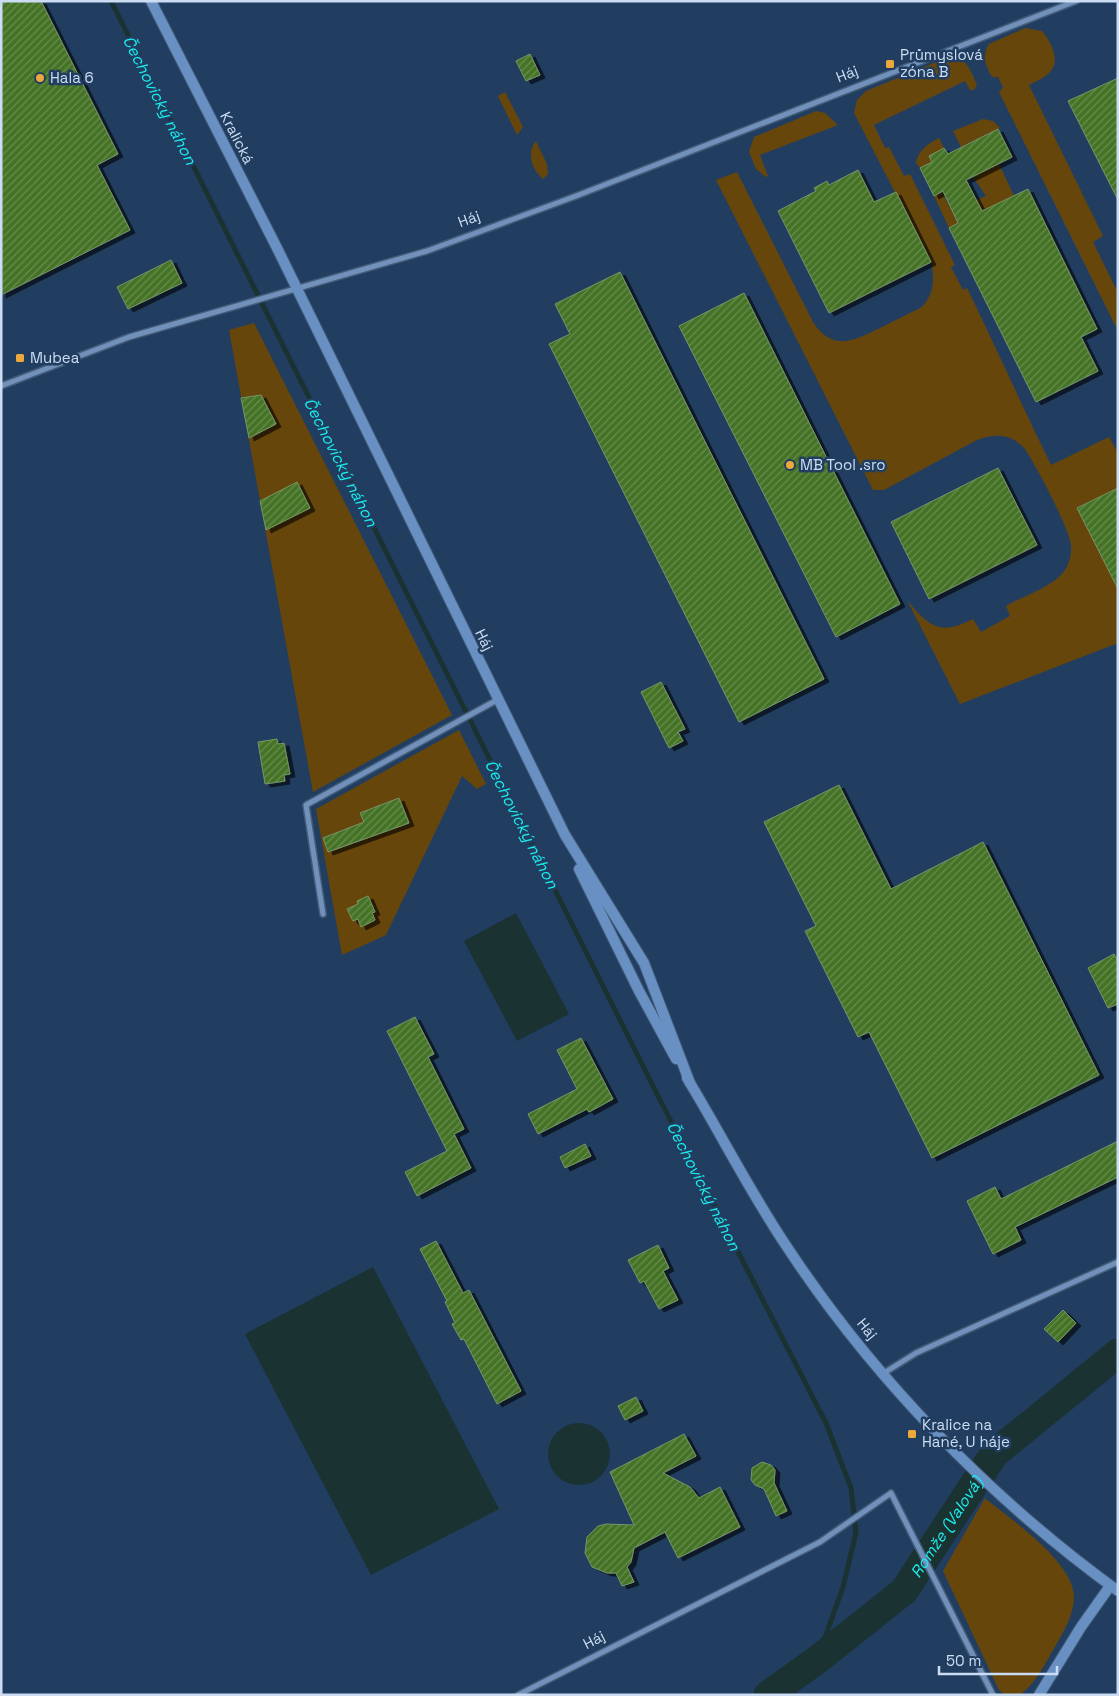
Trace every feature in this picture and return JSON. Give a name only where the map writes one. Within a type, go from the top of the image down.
[{"type":"main road","name":"Kralická","points":[[151,1],[296,288]]},
{"type":"main road","name":"Háj","points":[[296,288],[565,835],[644,963],[690,1083]]},
{"type":"main road","name":"Háj","points":[[565,835],[574,859],[628,971],[741,1175],[787,1248],[832,1310],[884,1373],[957,1454],[997,1492],[1114,1589]]},
{"type":"main road","points":[[1039,1695],[1076,1634],[1114,1589]]},
{"type":"street","name":"Háj","points":[[296,288],[427,251],[576,196],[1076,1]]},
{"type":"street","points":[[1,386],[129,337],[296,288]]},
{"type":"street","points":[[323,914],[306,805],[497,700]]},
{"type":"street","points":[[884,1373],[916,1353],[1118,1262]]},
{"type":"street","name":"Háj","points":[[518,1695],[820,1542],[891,1493],[993,1695]]},
{"type":"shaded area","points":[[1025,28],[1042,31],[1054,51],[1055,62],[1050,72],[1029,85],[1103,236],[1093,242],[1118,293],[1118,331],[999,92],[1003,87],[998,77],[992,77],[986,65],[985,53],[989,44]]},
{"type":"shaded area","points":[[948,57],[964,61],[977,85],[974,90],[970,90],[965,81],[874,125],[885,148],[889,147],[904,176],[910,174],[955,265],[951,267],[963,290],[967,288],[1051,465],[1109,437],[1118,453],[1118,488],[1077,508],[1118,589],[1118,643],[960,704],[907,600],[922,617],[943,628],[962,624],[973,619],[981,632],[1010,616],[1006,606],[1053,581],[1067,567],[1071,546],[1059,513],[1025,449],[1015,440],[1003,436],[990,436],[977,440],[884,490],[873,490],[716,180],[737,172],[813,322],[828,337],[836,341],[852,340],[922,307],[929,297],[933,286],[931,262],[854,113],[857,100],[866,91]]},
{"type":"shaded area","points":[[505,92],[523,127],[517,135],[498,96]]},
{"type":"shaded area","points":[[816,111],[825,113],[838,125],[760,155],[768,176],[766,177],[756,169],[749,152],[754,137]]},
{"type":"shaded area","points":[[983,119],[993,121],[1000,128],[961,147],[953,131]]},
{"type":"shaded area","points":[[939,138],[944,148],[930,156],[932,162],[920,168],[916,163],[919,154],[927,145]]},
{"type":"shaded area","points":[[536,141],[547,164],[548,174],[543,179],[533,166],[531,156],[531,151]]},
{"type":"shaded area","points":[[999,164],[1014,196],[982,211],[976,200],[986,196],[973,177]]},
{"type":"shaded area","points":[[942,192],[958,223],[949,228],[934,196]]},
{"type":"shaded area","points":[[254,323],[452,715],[313,792],[229,330]]},
{"type":"shaded area","points":[[459,730],[486,784],[477,789],[462,776],[386,935],[342,955],[316,809]]},
{"type":"shaded area","points":[[516,913],[569,1014],[517,1041],[464,941]]},
{"type":"shaded area","points":[[373,1267],[499,1509],[371,1575],[245,1334]]},
{"type":"shaded area","points":[[579,1423],[596,1428],[601,1432],[605,1437],[610,1454],[605,1471],[601,1476],[596,1480],[579,1485],[562,1480],[557,1476],[553,1471],[548,1454],[553,1437],[557,1432],[562,1428]]},
{"type":"shaded area","points":[[985,1498],[1040,1543],[1064,1571],[1072,1585],[1074,1599],[1065,1629],[1040,1672],[1031,1685],[1020,1695],[1005,1695],[999,1690],[943,1571]]},
{"type":"building","name":"Hala 6","points":[[1,1],[41,1],[118,154],[97,165],[130,230],[1,295]]},
{"type":"building","points":[[530,54],[540,75],[526,81],[516,61]]},
{"type":"building","points":[[1118,78],[1118,200],[1068,101]]},
{"type":"building","points":[[998,129],[1012,157],[966,180],[982,211],[1028,189],[1097,329],[1081,337],[1098,371],[1036,402],[949,228],[958,223],[943,191],[934,196],[920,168],[932,162],[929,156],[944,148],[948,154]]},
{"type":"building","points":[[858,170],[874,202],[896,192],[931,262],[829,313],[778,211],[816,191],[814,188],[827,181],[829,185]]},
{"type":"building","points":[[171,260],[182,283],[128,309],[117,287]]},
{"type":"building","points":[[620,272],[824,679],[739,722],[549,344],[570,334],[555,304]]},
{"type":"building","name":"MB Tool .sro","points":[[744,293],[900,604],[836,637],[679,326]]},
{"type":"building","points":[[261,395],[276,424],[249,438],[241,398]]},
{"type":"building","points":[[998,468],[1037,545],[929,599],[891,522]]},
{"type":"building","points":[[297,482],[310,508],[266,530],[260,501]]},
{"type":"building","points":[[1118,488],[1118,589],[1077,508]]},
{"type":"building","points":[[661,682],[685,729],[678,732],[683,741],[669,748],[641,692]]},
{"type":"building","points":[[277,739],[278,744],[284,743],[290,774],[284,775],[285,781],[265,784],[258,742]]},
{"type":"building","points":[[839,785],[891,889],[983,842],[1099,1075],[932,1158],[869,1032],[858,1037],[805,931],[816,926],[764,822]]},
{"type":"building","points":[[399,798],[409,823],[328,852],[323,838],[364,822],[360,813]]},
{"type":"building","points":[[368,896],[375,912],[372,913],[375,920],[361,927],[358,919],[353,921],[347,909],[358,904],[357,901]]},
{"type":"building","points":[[1114,954],[1118,961],[1118,1004],[1108,1008],[1088,968]]},
{"type":"building","points":[[415,1017],[434,1054],[428,1057],[464,1129],[454,1134],[471,1168],[417,1196],[405,1172],[447,1151],[387,1031]]},
{"type":"building","points":[[581,1038],[613,1099],[589,1112],[587,1109],[538,1134],[528,1114],[577,1089],[557,1050]]},
{"type":"building","points":[[1118,1141],[1118,1177],[1015,1227],[1021,1240],[993,1254],[967,1201],[995,1187],[1001,1199]]},
{"type":"building","points":[[585,1144],[591,1156],[565,1168],[560,1157]]},
{"type":"building","points":[[436,1241],[463,1293],[469,1290],[521,1391],[497,1404],[464,1339],[461,1340],[452,1324],[455,1323],[445,1302],[447,1301],[420,1249]]},
{"type":"building","points":[[658,1245],[669,1268],[663,1271],[678,1300],[659,1309],[644,1281],[640,1283],[628,1260]]},
{"type":"building","points":[[1063,1310],[1076,1323],[1058,1342],[1044,1329]]},
{"type":"building","points":[[636,1397],[643,1411],[625,1420],[618,1406]]},
{"type":"building","points":[[684,1434],[696,1456],[663,1473],[690,1487],[699,1498],[720,1487],[740,1527],[678,1558],[665,1532],[634,1548],[631,1562],[627,1567],[634,1582],[622,1586],[616,1573],[607,1573],[592,1567],[585,1553],[587,1537],[598,1526],[606,1524],[634,1525],[610,1472]]},
{"type":"building","points":[[762,1462],[771,1465],[775,1470],[774,1483],[787,1511],[776,1516],[764,1489],[755,1485],[751,1480],[752,1468]]},
{"type":"waterway","name":"Čechovický náhon","points":[[111,1],[655,1090],[826,1423],[851,1488],[856,1533],[843,1587],[817,1660]]},
{"type":"waterway","name":"Romže (Valová)","points":[[768,1695],[817,1660],[904,1591],[994,1454],[1118,1353]]},
{"type":"place","name":"Průmyslová zóna B","points":[[890,64]]},
{"type":"place","name":"Hala 6","points":[[40,78]]},
{"type":"place","name":"Mubea","points":[[20,358]]},
{"type":"place","name":"MB Tool .sro","points":[[790,465]]},
{"type":"place","name":"Kralice na Hané, U háje","points":[[912,1434]]}]
